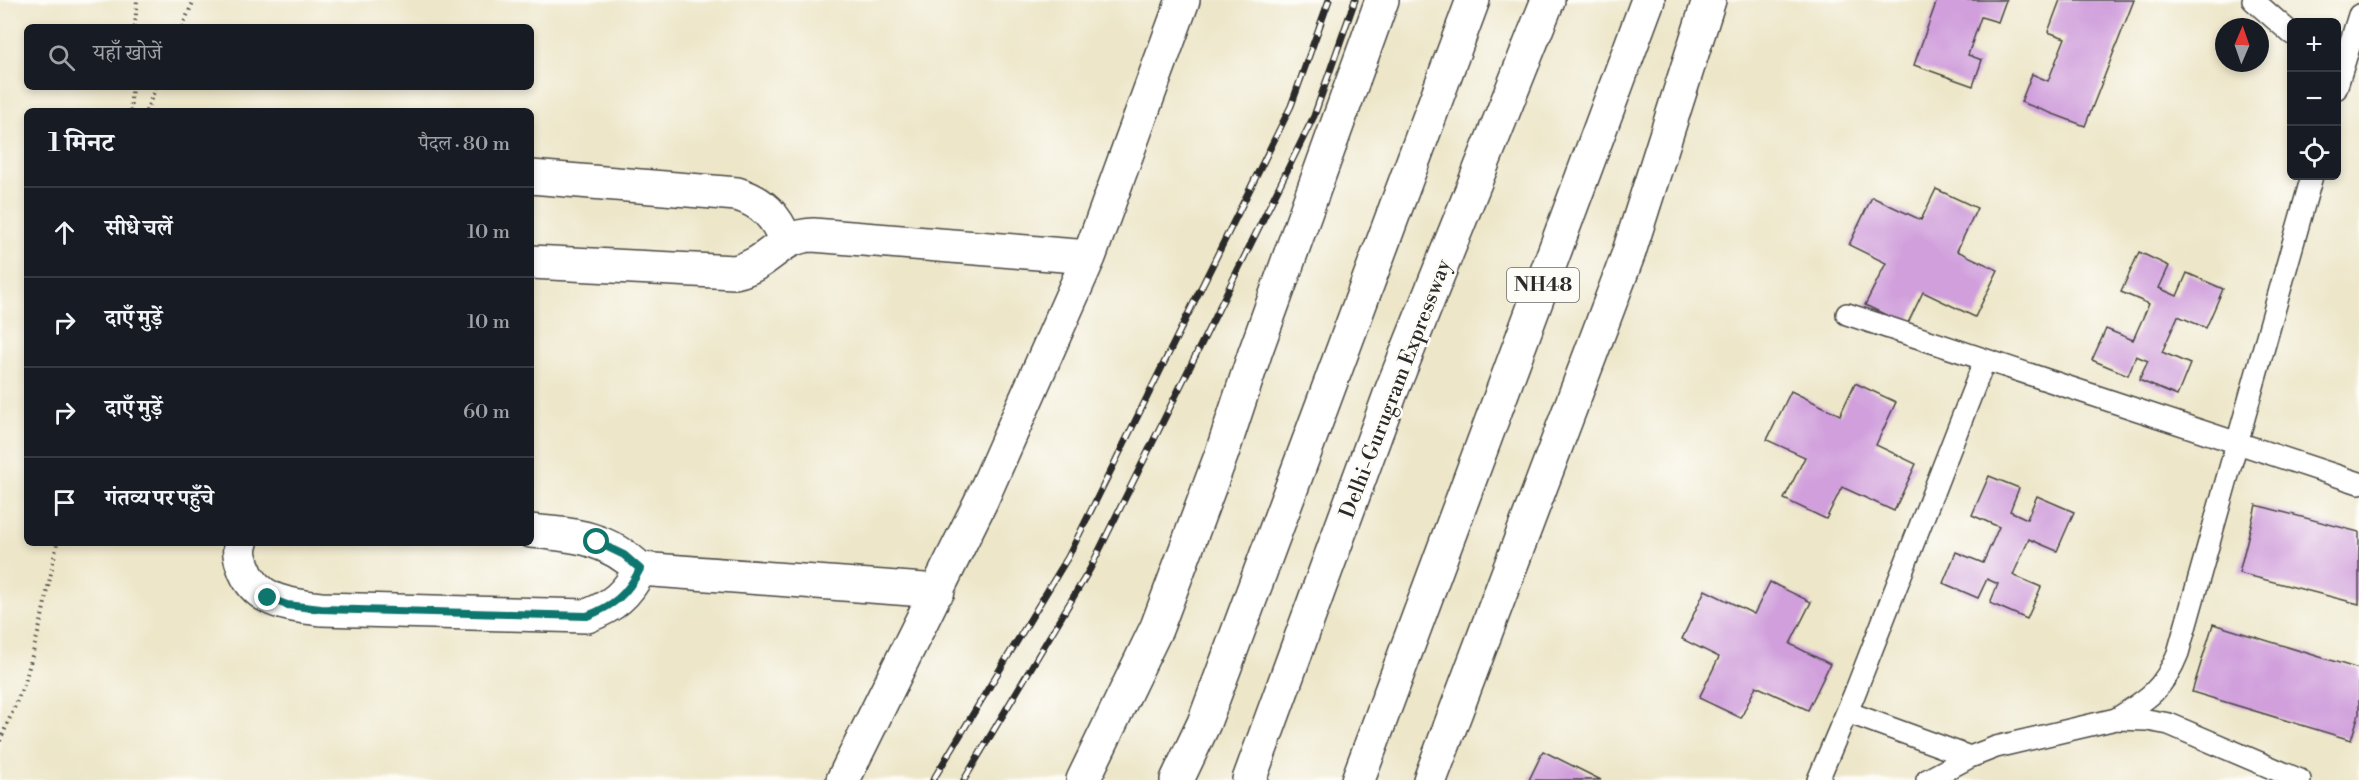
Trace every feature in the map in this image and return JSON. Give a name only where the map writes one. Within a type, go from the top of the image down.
[{"type":"main road","points":[[843,780],[938,591],[1089,257],[1183,0]]},
{"type":"main road","points":[[1083,780],[1157,627],[1222,453],[1255,353],[1382,0]]},
{"type":"main road","points":[[1177,780],[1204,723],[1473,0]]},
{"type":"main road","name":"Delhi-Gurugram Expressway","points":[[1249,780],[1345,524],[1391,392],[1548,0]]},
{"type":"main road","name":"NH48","points":[[1358,780],[1648,0]]},
{"type":"main road","points":[[1430,780],[1628,255],[1709,0]]},
{"type":"main road","points":[[534,177],[737,194],[751,198],[767,209],[776,219],[786,241]]},
{"type":"main road","points":[[534,262],[735,272],[760,263],[793,237],[813,235],[1089,257]]},
{"type":"main road","points":[[534,531],[579,536],[597,542],[624,555],[640,569],[938,591]]},
{"type":"main road","points":[[242,546],[240,559],[255,588],[268,598],[287,605],[321,609],[587,616],[610,606],[625,595],[640,569]]},
{"type":"lane","points":[[2253,0],[2287,30]]},
{"type":"lane","points":[[2341,77],[2359,15]]},
{"type":"lane","points":[[2116,719],[2150,698],[2168,677],[2186,632],[2311,180]]},
{"type":"lane","points":[[1847,314],[1984,362],[2359,483]]},
{"type":"lane","points":[[1818,780],[1847,712],[1984,362]]},
{"type":"lane","points":[[1847,712],[1970,757]]},
{"type":"lane","points":[[1927,780],[1970,757],[1996,747],[2116,719],[2146,720],[2169,724],[2300,780]]},
{"type":"path","points":[[135,24],[137,0]]},
{"type":"path","points":[[183,24],[194,0]]},
{"type":"path","points":[[130,108],[132,90]]},
{"type":"path","points":[[147,108],[155,90]]},
{"type":"path","points":[[0,741],[25,682],[41,622],[56,546]]},
{"type":"building","points":[[1937,0],[2006,0],[1998,22],[1981,17],[1968,55],[1982,60],[1973,86],[1914,65]]},
{"type":"building","points":[[2060,0],[2134,0],[2085,126],[2021,102],[2032,74],[2048,81],[2065,38],[2048,32]]},
{"type":"building","points":[[1936,189],[1977,208],[1957,251],[1998,270],[1975,317],[1923,292],[1907,325],[1865,305],[1886,263],[1849,245],[1872,197],[1921,220]]},
{"type":"building","points":[[2139,252],[2169,266],[2159,288],[2177,296],[2187,273],[2223,289],[2206,328],[2178,316],[2162,352],[2190,364],[2177,396],[2139,380],[2148,361],[2136,356],[2128,375],[2092,360],[2106,329],[2133,340],[2149,304],[2121,292]]},
{"type":"building","points":[[1855,383],[1896,402],[1876,445],[1916,464],[1894,511],[1842,487],[1826,519],[1784,499],[1805,457],[1767,440],[1791,391],[1840,415]]},
{"type":"building","points":[[1989,476],[2019,488],[2010,511],[2027,519],[2037,496],[2074,512],[2057,551],[2029,539],[2013,575],[2041,587],[2027,619],[1990,603],[1998,584],[1987,579],[1978,598],[1943,583],[1956,552],[1983,563],[1999,527],[1972,515]]},
{"type":"building","points":[[2256,505],[2359,532],[2359,604],[2239,573]]},
{"type":"building","points":[[1770,582],[1811,602],[1790,644],[1830,664],[1808,710],[1756,686],[1741,718],[1699,698],[1719,657],[1682,639],[1705,590],[1754,614]]},
{"type":"building","points":[[2213,624],[2359,669],[2359,714],[2351,740],[2192,692]]},
{"type":"building","points":[[1543,751],[1601,780],[1529,780]]},
{"type":"railway","points":[[933,780],[1068,557],[1291,106],[1329,0]]},
{"type":"railway","points":[[964,780],[1090,569],[1314,116],[1355,0]]},
{"type":"route","points":[[268,598],[287,605],[321,609],[514,616],[587,616],[616,603],[625,595],[640,569],[612,547],[597,542]]}]
